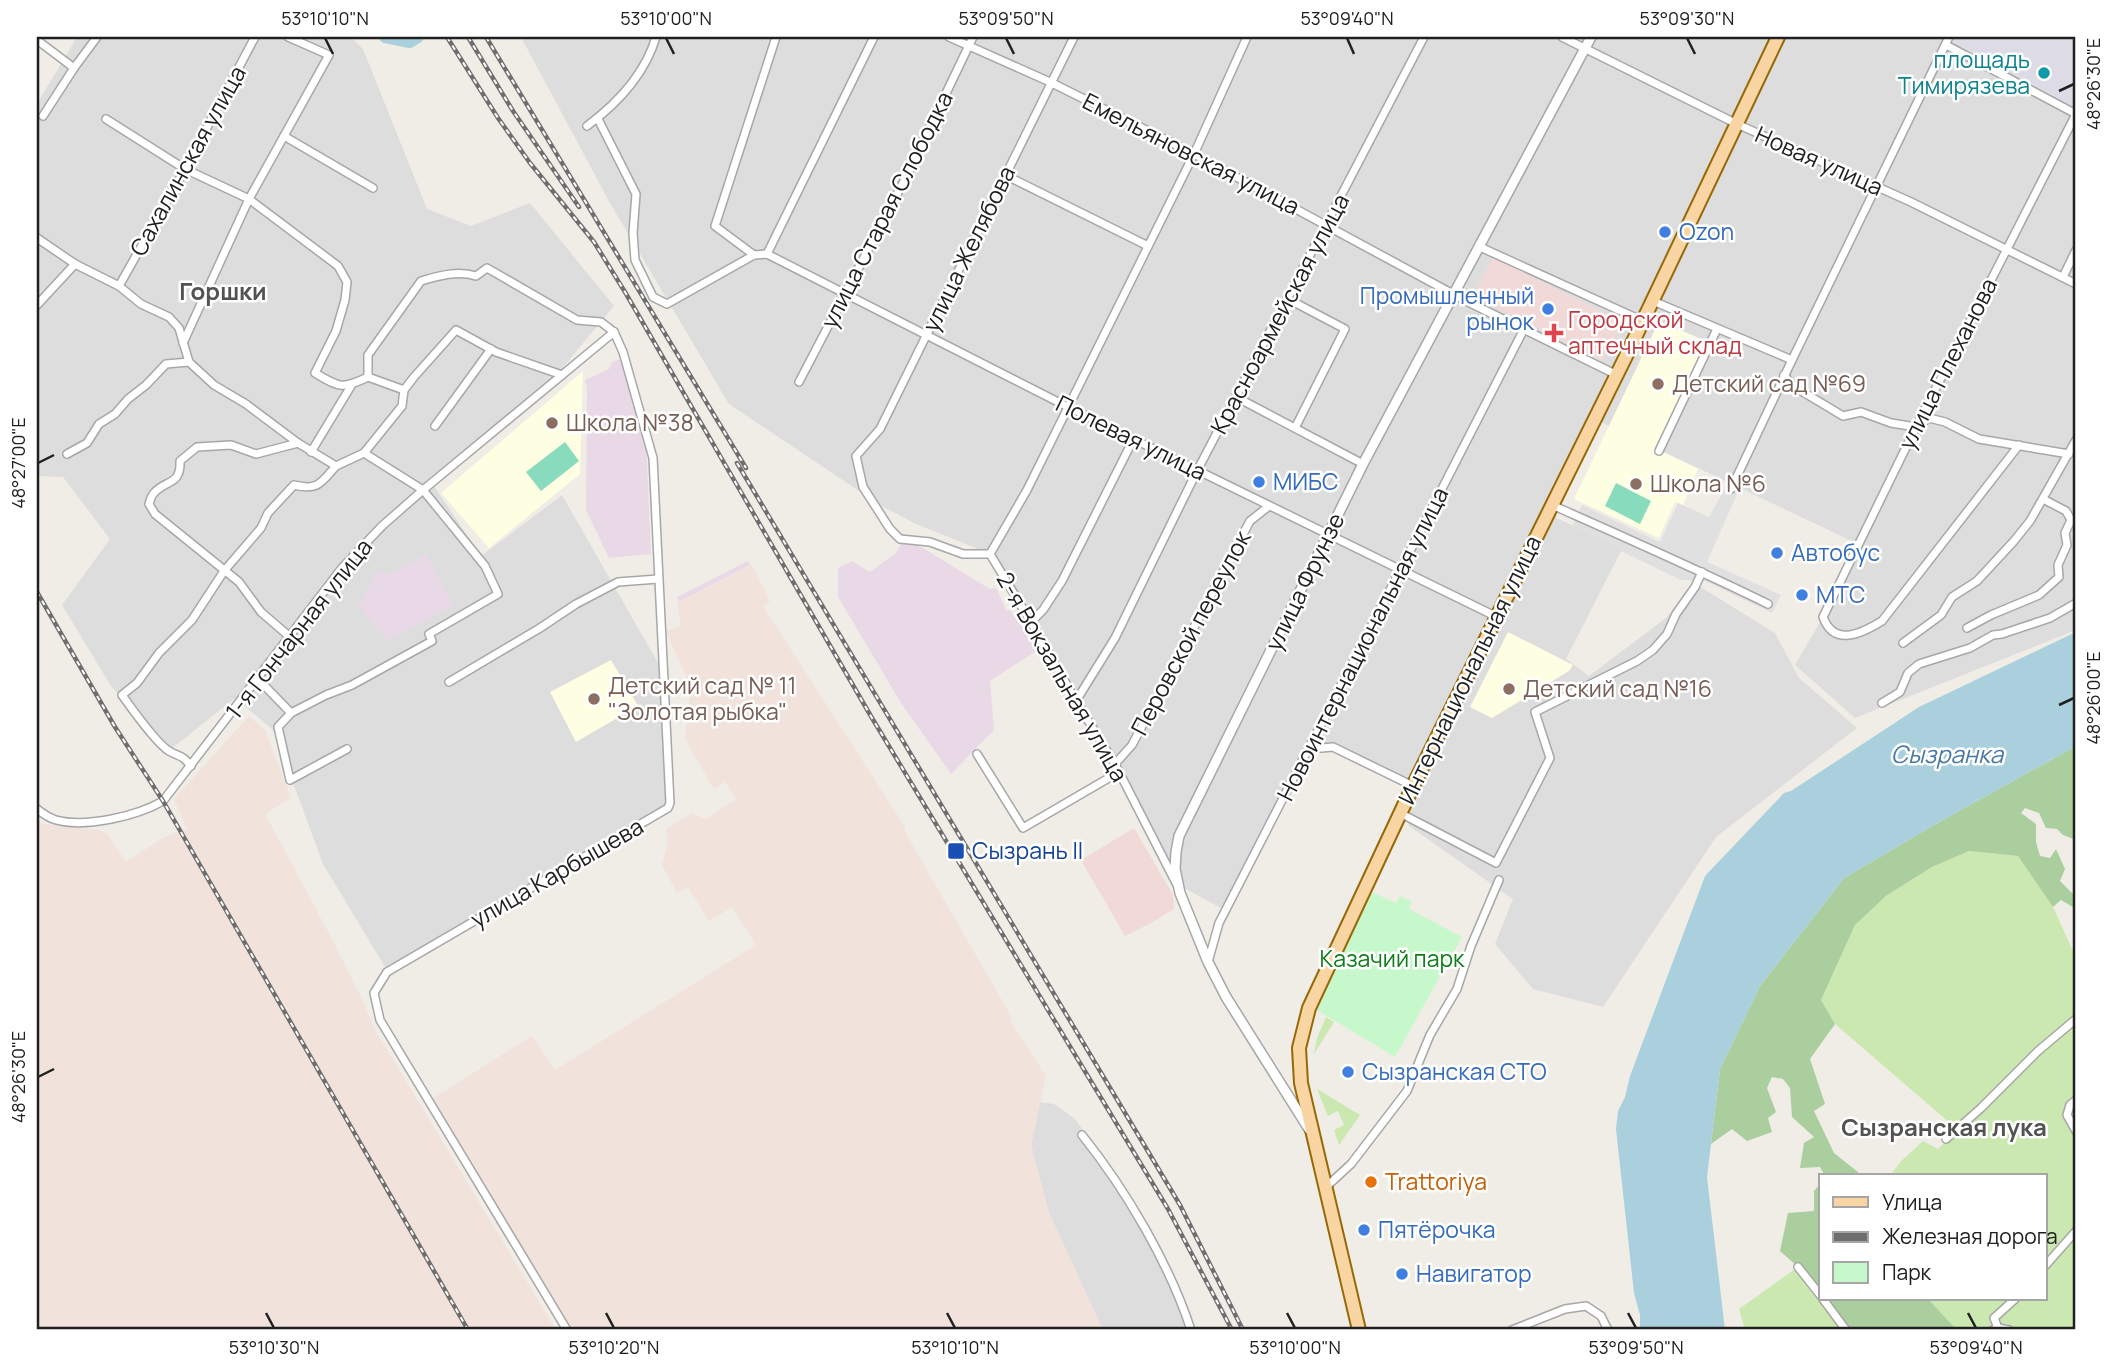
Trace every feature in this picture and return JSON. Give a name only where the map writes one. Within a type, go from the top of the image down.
[{"type":"main road","name":"Интернациональная улица","points":[[1359,1330],[1301,1083],[1299,1048],[1309,1008],[1413,786],[1653,301],[1778,37]]},
{"type":"street","points":[[43,116],[97,37]]},
{"type":"street","name":"Сахалинская улица","points":[[119,286],[255,37]]},
{"type":"street","points":[[183,344],[249,199],[328,55],[288,37]]},
{"type":"street","points":[[587,126],[620,97],[640,73],[656,37]]},
{"type":"street","points":[[754,255],[715,226],[776,37]]},
{"type":"street","points":[[597,119],[636,194],[633,233],[635,260],[653,297],[667,304],[754,255],[767,254],[874,37]]},
{"type":"street","name":"Емельяновская улица","points":[[949,37],[1050,82],[1194,154],[1466,301],[1617,374]]},
{"type":"street","name":"улица Старая Слободка","points":[[799,382],[846,294],[974,37]]},
{"type":"street","name":"улица Желябова","points":[[856,456],[880,429],[1074,37]]},
{"type":"street","points":[[990,555],[1027,490],[1194,154],[1247,37]]},
{"type":"street","name":"Красноармейская улица","points":[[1076,701],[1115,638],[1197,471],[1424,37]]},
{"type":"street","name":"Новая улица","points":[[1562,37],[1737,124],[1877,187],[2076,284]]},
{"type":"street","name":"улица Фрунзе","points":[[1312,1134],[1226,997],[1208,962],[1181,893],[1175,869],[1179,836],[1363,464],[1591,37]]},
{"type":"street","points":[[37,40],[74,68]]},
{"type":"street","points":[[1731,489],[1947,41],[2076,114]]},
{"type":"street","name":"улица Плеханова","points":[[2019,445],[1882,621],[1853,636],[1834,633],[1827,627],[1823,617],[1916,427],[2076,114]]},
{"type":"street","points":[[106,119],[185,169],[249,199],[338,266],[348,282],[345,300],[336,331],[315,373],[337,386],[351,386],[368,377],[404,390]]},
{"type":"street","points":[[284,136],[373,188]]},
{"type":"street","points":[[1005,175],[1148,246]]},
{"type":"street","points":[[37,238],[75,264],[119,286],[141,304],[169,317],[179,328],[190,362],[214,385],[246,404],[310,452],[336,466]]},
{"type":"street","points":[[1480,247],[1643,321]]},
{"type":"street","points":[[2063,276],[2076,250]]},
{"type":"street","name":"Полевая улица","points":[[767,254],[1133,440],[1496,617]]},
{"type":"street","points":[[37,305],[75,264]]},
{"type":"street","points":[[368,377],[368,355],[421,281],[437,276],[467,273],[476,275],[487,268],[577,320],[601,322],[614,332]]},
{"type":"street","points":[[1288,299],[1345,329],[1296,428]]},
{"type":"street","points":[[1653,301],[1792,360]]},
{"type":"street","name":"Новоинтернациональная улица","points":[[1208,962],[1219,923],[1524,329]]},
{"type":"street","points":[[1659,451],[1717,329]]},
{"type":"street","points":[[191,766],[182,755],[169,751],[141,721],[122,695],[137,683],[159,653],[192,620],[225,571],[261,528],[268,513],[295,485],[315,487],[336,466],[364,453],[402,406],[404,390],[456,330],[491,349],[562,375]]},
{"type":"street","name":"1-я Гончарная улица","points":[[37,809],[56,820],[109,820],[137,814],[163,801],[341,568],[382,526],[423,490],[614,332]]},
{"type":"street","name":"улица Карбышева","points":[[567,1330],[380,1020],[374,993],[387,972],[668,808],[670,803],[653,458],[623,352],[614,332]]},
{"type":"street","points":[[435,426],[491,349]]},
{"type":"street","points":[[67,454],[87,443],[99,424],[115,414],[166,364],[190,362]]},
{"type":"street","points":[[1784,375],[1793,386],[1843,416],[1861,412],[1892,423],[1916,427],[1929,418],[1945,422],[1979,439],[2072,452]]},
{"type":"street","points":[[310,452],[351,386]]},
{"type":"street","points":[[1236,397],[1363,464]]},
{"type":"street","points":[[1031,621],[1043,610],[1062,581],[1133,440]]},
{"type":"street","points":[[1903,643],[1941,615],[1952,597],[1977,581],[2014,541],[2072,452],[2076,440]]},
{"type":"street","points":[[289,637],[261,612],[239,582],[155,514],[149,505],[154,493],[175,480],[180,471],[180,461],[197,447],[231,445],[256,454],[298,443]]},
{"type":"street","points":[[347,749],[290,780],[278,727],[291,713],[352,685],[432,641],[429,634],[498,594],[485,565],[423,490],[364,453]]},
{"type":"street","name":"2-я Вокзальная улица","points":[[856,456],[863,487],[890,529],[900,539],[930,542],[964,554],[990,555],[1117,768],[1181,893]]},
{"type":"street","points":[[1967,628],[2039,595],[2059,577],[2058,565],[2067,545],[2064,533],[2071,520],[2066,512],[2043,499]]},
{"type":"street","points":[[1552,504],[1768,604]]},
{"type":"street","name":"Перовской переулок","points":[[1117,768],[1132,745],[1250,520],[1269,506]]},
{"type":"street","points":[[1400,813],[1496,863],[1550,758],[1535,712],[1637,661],[1653,650],[1667,634],[1702,572]]},
{"type":"street","points":[[449,682],[576,604],[618,582],[658,579]]},
{"type":"street","points":[[1882,703],[1900,692],[1908,673],[1919,664],[1970,649],[1993,635],[2050,618],[2076,603]]},
{"type":"street","points":[[258,679],[291,713]]},
{"type":"street","points":[[1310,749],[1333,747],[1413,786]]},
{"type":"street","points":[[977,754],[1023,828],[1117,768]]},
{"type":"street","points":[[1325,1187],[1351,1164],[1407,1091],[1430,1035],[1457,989],[1471,946],[1499,880]]},
{"type":"street","points":[[1946,1139],[2038,1051],[2076,1019]]},
{"type":"street","points":[[1283,1090],[1292,1090],[1301,1083]]},
{"type":"street","points":[[2076,1100],[2070,1105],[2067,1115],[2076,1131]]},
{"type":"street","points":[[1082,1135],[1142,1223],[1184,1307],[1191,1330]]},
{"type":"street","points":[[2046,1265],[2076,1231]]},
{"type":"street","points":[[1797,1267],[1819,1293]]},
{"type":"street","points":[[1824,1300],[1846,1330]]},
{"type":"street","points":[[2009,1330],[1995,1329],[1994,1318],[2014,1300]]},
{"type":"street","points":[[1512,1330],[1565,1310],[1586,1306],[1601,1316],[1608,1330]]},
{"type":"shaded area","points":[[77,37],[351,37],[363,49],[427,209],[471,226],[530,203],[614,306],[549,384],[432,483],[481,556],[562,495],[662,670],[666,808],[388,972],[323,864],[274,731],[235,698],[170,750],[111,686],[62,605],[110,539],[63,477],[37,476],[37,104]]},
{"type":"shaded area","points":[[521,37],[1955,37],[1953,41],[2076,106],[2076,630],[1855,718],[1795,665],[1823,617],[1858,544],[1599,421],[1552,516],[1621,548],[1621,551],[1566,659],[1589,676],[1666,618],[1694,583],[1775,633],[1799,678],[1857,728],[1716,837],[1603,1007],[1533,989],[1495,944],[1513,899],[1409,826],[1408,786],[1315,739],[1226,911],[1179,885],[1141,810],[991,554],[916,524],[880,505],[729,404],[610,203]]},
{"type":"shaded area","name":"площадь Тимирязева","points":[[1955,37],[2076,37],[2075,107],[1953,41]]},
{"type":"shaded area","name":"Промышленный рынок","points":[[1493,257],[1623,322],[1603,361],[1473,296]]},
{"type":"shaded area","points":[[1659,321],[1706,341],[1656,449],[1698,469],[1683,505],[1675,502],[1659,538],[1574,499]]},
{"type":"shaded area","points":[[621,359],[646,440],[651,554],[609,558],[586,510],[585,380],[609,369],[612,362]]},
{"type":"shaded area","name":"Школа №38","points":[[583,371],[580,474],[489,548],[441,493]]},
{"type":"shaded area","points":[[1726,487],[1738,492],[1707,562],[1781,595],[1772,613],[1699,578],[1681,580],[1572,526],[1582,505],[1660,542],[1678,503],[1709,517]]},
{"type":"shaded area","points":[[902,542],[913,542],[990,589],[996,588],[1007,611],[1011,610],[1016,616],[1036,651],[990,681],[994,730],[951,774],[901,703],[838,597],[838,568],[852,561],[870,572],[896,553]]},
{"type":"shaded area","points":[[426,555],[453,605],[388,641],[358,606],[379,570],[388,575]]},
{"type":"shaded area","points":[[748,561],[750,565],[679,602],[677,597]]},
{"type":"shaded area","points":[[752,565],[770,601],[763,606],[905,827],[905,832],[1011,1016],[1010,1021],[1046,1076],[1031,1146],[1049,1213],[1103,1330],[571,1330],[432,1099],[532,1036],[555,1070],[756,945],[732,907],[709,921],[688,887],[677,893],[662,865],[668,842],[666,829],[692,813],[706,819],[736,799],[725,782],[714,789],[685,739],[691,686],[666,632],[681,625],[677,603]]},
{"type":"shaded area","name":"Детский сад №16","points":[[1508,632],[1573,665],[1569,671],[1492,718],[1470,707]]},
{"type":"shaded area","name":"Детский сад № 11 \"Золотая рыбка\"","points":[[611,660],[638,706],[576,742],[550,692]]},
{"type":"shaded area","points":[[249,716],[265,730],[291,798],[265,814],[331,937],[373,1026],[556,1330],[37,1330],[37,820],[44,824],[107,833],[126,862],[164,837],[187,829],[174,799]]},
{"type":"shaded area","points":[[1134,828],[1173,895],[1174,909],[1125,936],[1081,860]]},
{"type":"shaded area","points":[[1040,1102],[1054,1104],[1075,1119],[1100,1153],[1143,1224],[1192,1330],[1103,1330],[1049,1213],[1031,1145]]},
{"type":"green space","points":[[565,442],[579,461],[541,491],[526,472]]},
{"type":"green space","points":[[1616,483],[1651,501],[1640,524],[1605,506]]},
{"type":"green space","points":[[2076,746],[2076,840],[2063,835],[2057,829],[2046,828],[2039,813],[2025,808],[2021,813],[2036,824],[2036,842],[2040,856],[2050,858],[2056,849],[2065,869],[2060,881],[2076,897],[2076,909],[2061,900],[2053,907],[2018,856],[1969,851],[1932,867],[1886,896],[1855,925],[1821,1000],[1835,1024],[1810,1059],[1825,1104],[1814,1111],[1834,1153],[1860,1174],[1824,1174],[1820,1167],[1800,1168],[1804,1143],[1814,1137],[1792,1117],[1790,1088],[1783,1079],[1772,1077],[1767,1088],[1776,1112],[1768,1118],[1772,1132],[1747,1141],[1732,1129],[1711,1144],[1720,1069],[1760,986],[1844,878]]},
{"type":"green space","points":[[1969,851],[2018,856],[2053,907],[2076,958],[2076,1330],[1957,1330],[1929,1300],[2046,1300],[2046,1174],[1891,1174],[1923,1141],[1938,1149],[1958,1130],[1835,1024],[1821,1000],[1855,925],[1886,896],[1932,867]]},
{"type":"green space","name":"Казачий парк","points":[[1374,893],[1396,903],[1400,896],[1412,902],[1409,909],[1462,937],[1395,1057],[1314,1008],[1363,901]]},
{"type":"green space","points":[[1326,1017],[1334,1022],[1314,1054],[1317,1038]]},
{"type":"green space","points":[[1317,1089],[1360,1115],[1339,1145],[1334,1130],[1344,1125],[1338,1111],[1328,1116]]},
{"type":"green space","points":[[1819,1185],[1819,1293],[1798,1267],[1780,1251],[1788,1213],[1814,1211],[1814,1191]]},
{"type":"green space","points":[[1798,1267],[1819,1295],[1819,1300],[1823,1300],[1846,1330],[1745,1330],[1739,1309]]},
{"type":"green space","points":[[1824,1300],[1929,1300],[1957,1330],[1846,1330]]},
{"type":"water","name":"Сызранка","points":[[2076,632],[2076,746],[1844,878],[1760,986],[1720,1069],[1707,1177],[1725,1330],[1640,1330],[1616,1129],[1618,1111],[1705,876],[1784,793],[1919,707]]},
{"type":"waterway","points":[[385,37],[410,42],[418,37]]},
{"type":"railway","points":[[447,37],[498,118],[530,163],[594,242],[625,292],[872,718],[1168,1209],[1232,1330]]},
{"type":"railway","points":[[468,37],[513,111],[579,207]]},
{"type":"railway","points":[[486,37],[746,468]]},
{"type":"railway","points":[[737,463],[1180,1205],[1243,1330]]},
{"type":"railway","points":[[37,592],[115,727],[163,801],[468,1330]]},
{"type":"place","name":"площадь Тимирязева","points":[[2044,73]]},
{"type":"place","name":"Ozon","points":[[1665,232]]},
{"type":"place","name":"Промышленный рынок","points":[[1548,309]]},
{"type":"place","name":"Городской аптечный склад","points":[[1554,333]]},
{"type":"place","name":"Детский сад №69","points":[[1658,384]]},
{"type":"place","name":"Школа №38","points":[[552,423]]},
{"type":"place","name":"МИБС","points":[[1259,482]]},
{"type":"place","name":"Школа №6","points":[[1636,484]]},
{"type":"place","name":"Автобус","points":[[1777,553]]},
{"type":"place","name":"МТС","points":[[1802,595]]},
{"type":"place","name":"Детский сад №16","points":[[1509,689]]},
{"type":"place","name":"Детский сад № 11 \"Золотая рыбка\"","points":[[594,699]]},
{"type":"place","name":"Сызрань II","points":[[956,851]]},
{"type":"place","name":"Сызранская СТО","points":[[1348,1072]]},
{"type":"place","name":"Trattoriya","points":[[1371,1182]]},
{"type":"place","name":"Пятёрочка","points":[[1364,1230]]},
{"type":"place","name":"Навигатор","points":[[1402,1274]]},
{"type":"district","name":"Горшки","points":[[223,292]]},
{"type":"district","name":"Сызранская лука","points":[[1944,1128]]}]
